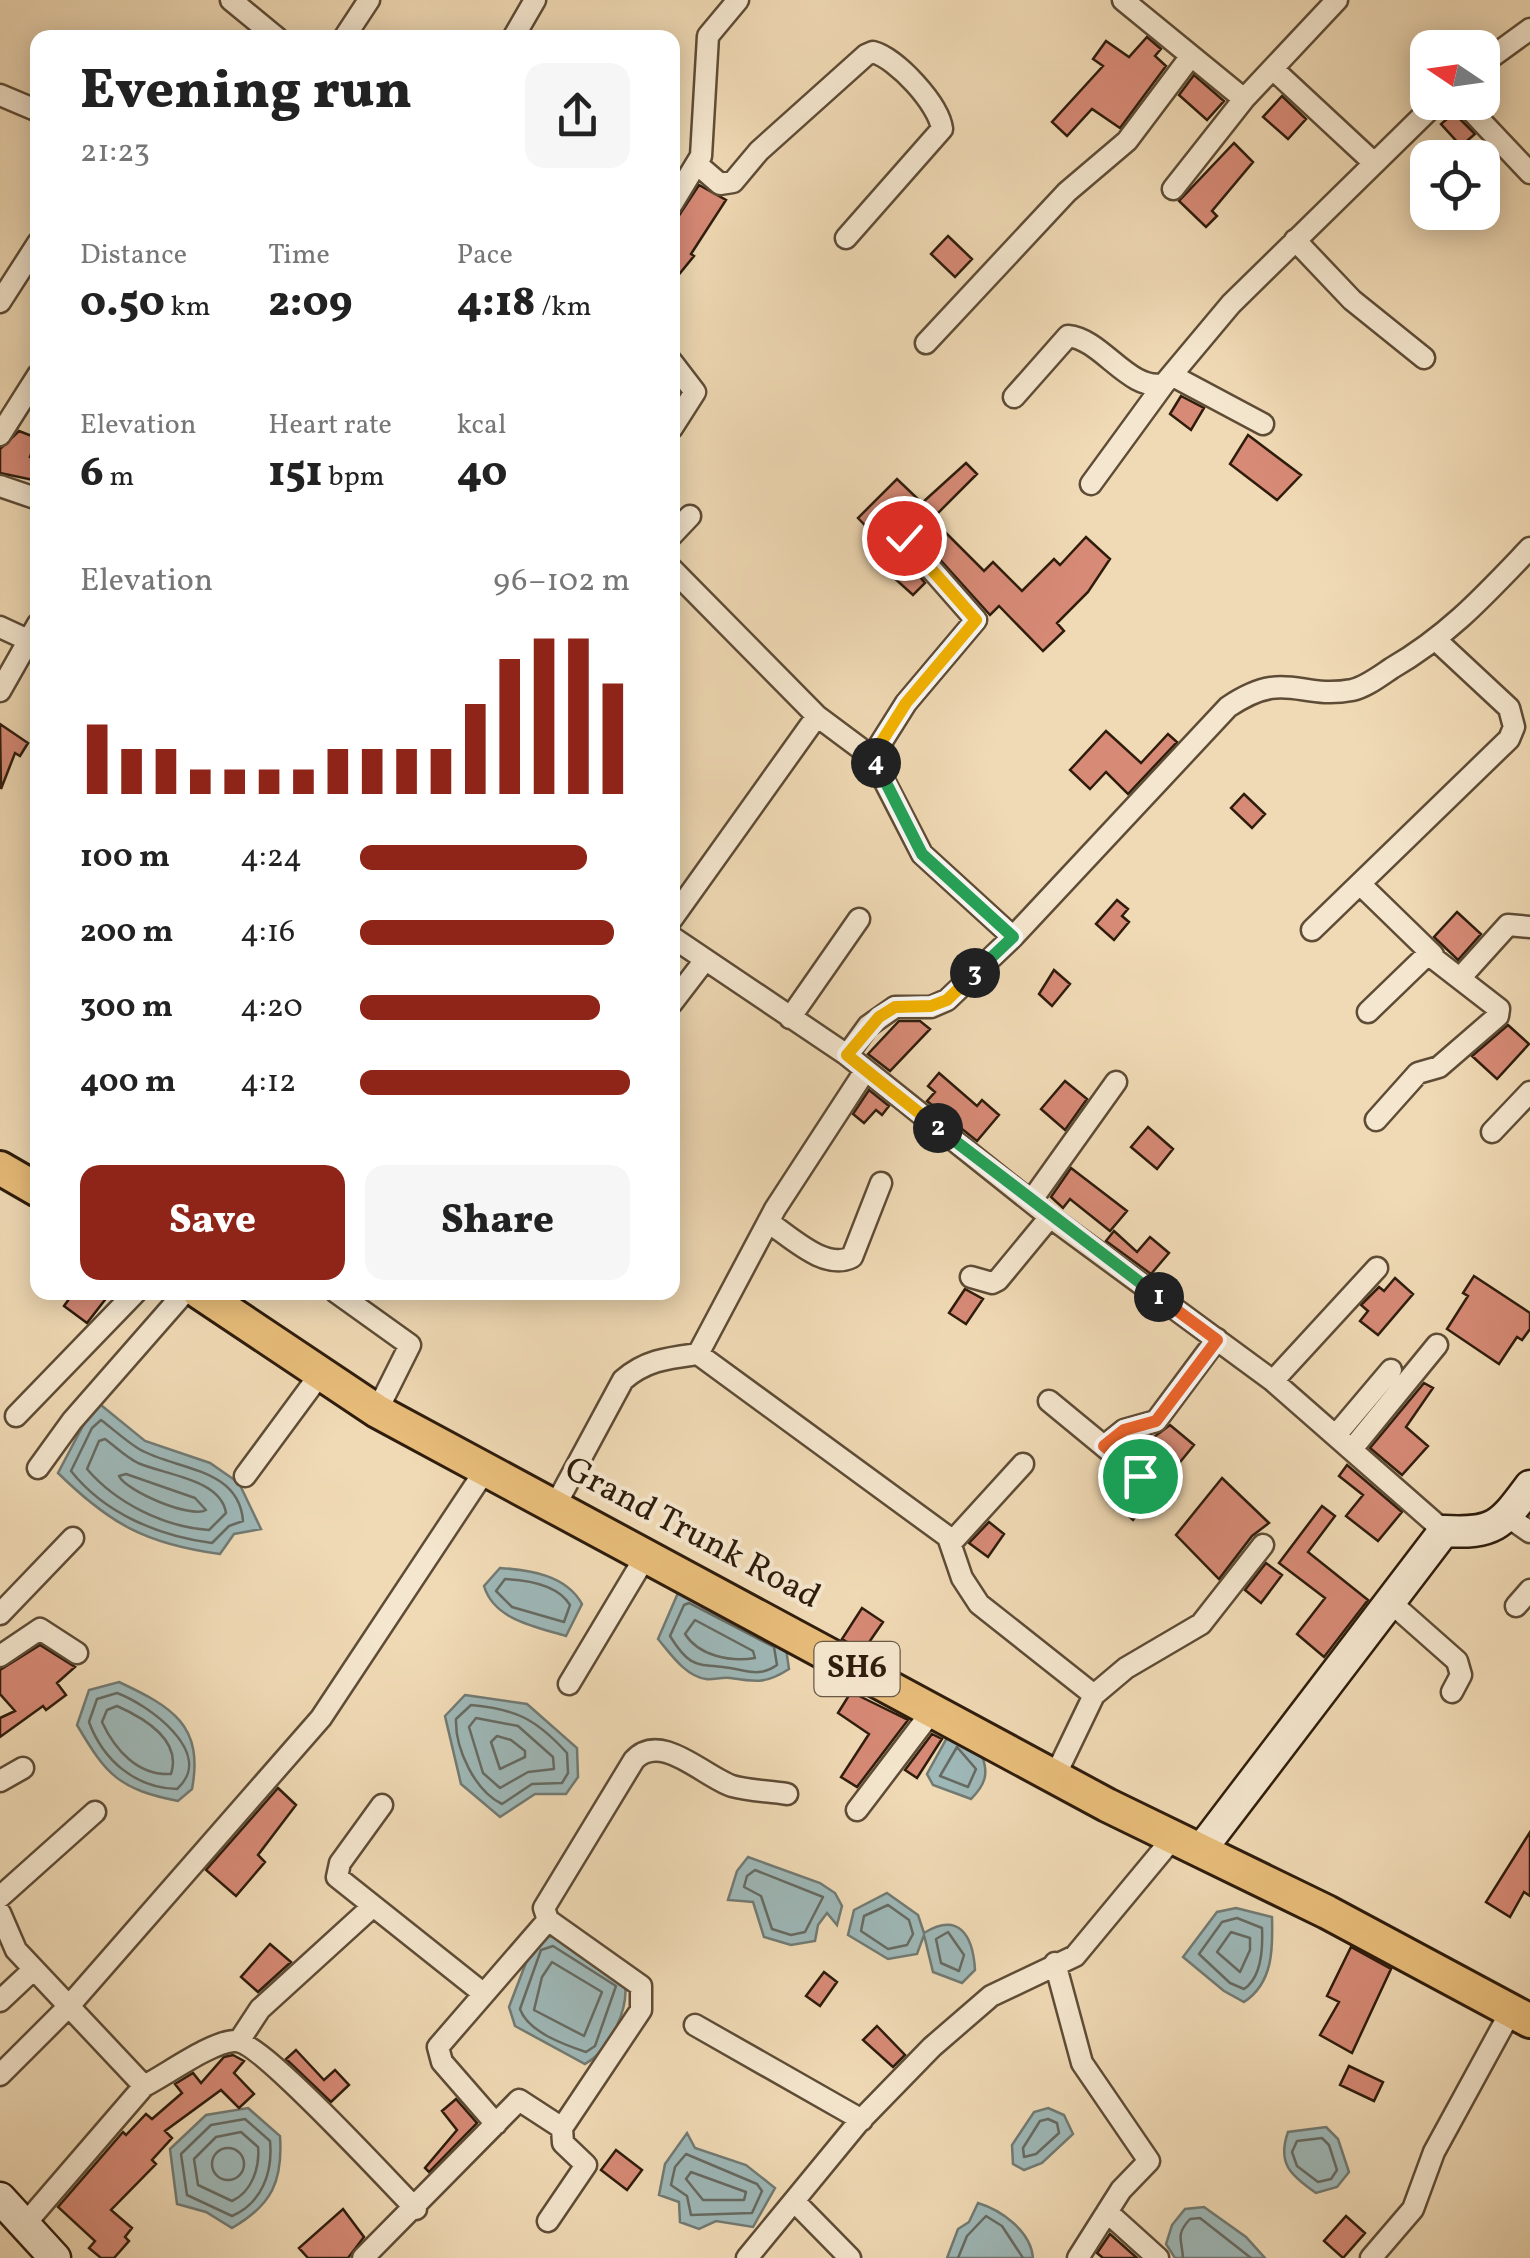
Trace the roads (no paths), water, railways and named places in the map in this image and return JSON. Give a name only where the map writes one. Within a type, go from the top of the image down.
[{"type":"main road","name":"Grand Trunk Road","points":[[211,1300],[377,1410],[1055,1776],[1327,1912],[1520,2016]]},
{"type":"street","points":[[231,0],[267,30]]},
{"type":"street","points":[[349,30],[369,0]]},
{"type":"street","points":[[517,30],[536,0]]},
{"type":"street","points":[[680,192],[698,165],[708,36],[738,0]]},
{"type":"street","points":[[1124,0],[1244,99]]},
{"type":"street","points":[[1173,188],[1244,99],[1337,0]]},
{"type":"street","points":[[1500,51],[1530,29]]},
{"type":"street","points":[[698,165],[720,184],[733,182],[759,151],[866,55],[872,52],[886,56],[937,112],[942,129],[846,238]]},
{"type":"street","points":[[926,343],[1067,192],[1127,141],[1191,56]]},
{"type":"street","points":[[1274,70],[1372,162]]},
{"type":"street","points":[[0,95],[30,108]]},
{"type":"street","points":[[1091,484],[1231,304],[1418,120]]},
{"type":"street","points":[[1480,120],[1530,173]]},
{"type":"street","points":[[1295,240],[1352,300],[1424,358]]},
{"type":"street","points":[[0,302],[30,255]]},
{"type":"street","points":[[1014,397],[1068,336],[1082,338],[1150,385],[1169,380],[1263,424]]},
{"type":"street","points":[[680,372],[695,392],[680,415]]},
{"type":"street","points":[[0,435],[30,387]]},
{"type":"street","points":[[0,486],[30,496]]},
{"type":"street","points":[[680,526],[690,516]]},
{"type":"street","points":[[872,757],[906,703],[976,620],[904,538]]},
{"type":"street","points":[[847,1055],[868,1026],[895,1007],[931,1006],[947,1000],[1013,937],[1228,707],[1272,685],[1338,692],[1358,689],[1436,640],[1530,548]]},
{"type":"street","points":[[680,577],[818,716],[872,757],[922,854],[1013,937]]},
{"type":"street","points":[[0,627],[30,632]]},
{"type":"street","points":[[0,691],[30,637]]},
{"type":"street","points":[[1312,930],[1522,723],[1436,640]]},
{"type":"street","points":[[680,908],[818,716]]},
{"type":"street","points":[[1360,884],[1433,955],[1498,1007],[1498,1016],[1439,1067],[1418,1073],[1376,1120]]},
{"type":"street","points":[[790,1018],[859,919]]},
{"type":"street","points":[[1462,978],[1508,925],[1530,927]]},
{"type":"street","points":[[680,943],[847,1055],[1050,1218],[1273,1381],[1444,1530],[1478,1533],[1519,1524],[1530,1486]]},
{"type":"street","points":[[1368,1012],[1417,959],[1433,955]]},
{"type":"street","points":[[680,993],[705,960]]},
{"type":"street","points":[[698,1354],[768,1222],[865,1071]]},
{"type":"street","points":[[1031,1201],[1116,1082]]},
{"type":"street","points":[[1492,1132],[1530,1092]]},
{"type":"street","points":[[768,1222],[828,1261],[841,1263],[852,1257],[881,1182]]},
{"type":"street","points":[[971,1277],[992,1284],[998,1280],[1050,1218]]},
{"type":"street","points":[[1273,1381],[1377,1268]]},
{"type":"street","points":[[16,1416],[128,1300]]},
{"type":"street","points":[[38,1468],[72,1421],[177,1300]]},
{"type":"street","points":[[347,1300],[410,1344],[377,1410]]},
{"type":"street","points":[[1104,1446],[1124,1430],[1156,1421],[1217,1340]]},
{"type":"street","points":[[1344,1442],[1437,1345]]},
{"type":"street","points":[[555,1506],[623,1380],[656,1360],[698,1354],[934,1525],[950,1543],[962,1578],[980,1604],[1094,1695]]},
{"type":"street","points":[[1344,1442],[1392,1370]]},
{"type":"street","points":[[246,1476],[320,1373]]},
{"type":"street","points":[[1049,1401],[1140,1476]]},
{"type":"street","points":[[950,1543],[1023,1464]]},
{"type":"street","points":[[0,2075],[68,2006],[321,1718],[486,1468]]},
{"type":"street","points":[[747,2258],[862,2120],[932,2047],[991,1996],[1075,1956],[1186,1844],[1444,1530]]},
{"type":"street","points":[[0,1614],[73,1538]]},
{"type":"street","points":[[1055,1776],[1094,1695],[1126,1668],[1201,1624],[1263,1545]]},
{"type":"street","points":[[570,1684],[648,1554]]},
{"type":"street","points":[[1388,1600],[1457,1661],[1460,1674],[1452,1692]]},
{"type":"street","points":[[0,1656],[40,1630],[77,1653]]},
{"type":"street","points":[[857,1810],[933,1710]]},
{"type":"street","points":[[548,2222],[586,2165],[562,2143],[562,2128],[641,2010],[640,1986],[548,1920],[544,1908],[642,1750],[658,1748],[732,1786],[787,1794]]},
{"type":"street","points":[[0,1781],[24,1768]]},
{"type":"street","points":[[382,1806],[340,1863],[337,1876],[484,1994]]},
{"type":"street","points":[[0,1897],[95,1812]]},
{"type":"street","points":[[0,2198],[37,2246],[144,2086],[214,2047],[239,2041],[260,2008],[372,1907]]},
{"type":"street","points":[[0,1913],[16,1950],[144,2086]]},
{"type":"street","points":[[496,2124],[438,2053],[440,2043],[548,1920]]},
{"type":"street","points":[[1055,1963],[1082,2063],[1149,2161],[1107,2212],[1078,2258]]},
{"type":"street","points":[[0,2001],[34,1968]]},
{"type":"street","points":[[1371,2258],[1414,2209],[1434,2152],[1520,2016]]},
{"type":"street","points":[[695,2025],[862,2120]]},
{"type":"street","points":[[239,2041],[281,2070],[416,2209]]},
{"type":"street","points":[[363,2258],[416,2209],[519,2100],[562,2128]]},
{"type":"street","points":[[795,2202],[850,2258]]},
{"type":"street","points":[[1107,2212],[1158,2258]]},
{"type":"water","points":[[96,1401],[145,1441],[210,1463],[239,1483],[261,1529],[234,1534],[220,1554],[150,1537],[95,1506],[58,1473]]},
{"type":"water","points":[[500,1568],[546,1576],[575,1594],[582,1604],[566,1636],[518,1620],[497,1607],[484,1586]]},
{"type":"water","points":[[681,1586],[785,1642],[789,1669],[754,1681],[706,1679],[685,1669],[658,1639]]},
{"type":"water","points":[[119,1682],[169,1710],[188,1734],[193,1749],[192,1789],[178,1801],[142,1791],[117,1778],[97,1757],[77,1725],[89,1690]]},
{"type":"water","points":[[465,1695],[527,1704],[577,1748],[578,1777],[566,1794],[535,1794],[500,1817],[461,1784],[445,1716]]},
{"type":"water","points":[[948,1736],[982,1756],[984,1779],[971,1799],[933,1785],[927,1774]]},
{"type":"water","points":[[748,1857],[820,1883],[835,1893],[842,1906],[837,1925],[827,1913],[818,1925],[815,1941],[791,1945],[764,1937],[753,1902],[728,1900],[737,1871]]},
{"type":"water","points":[[887,1893],[918,1915],[924,1933],[946,1925],[955,1926],[967,1937],[975,1970],[962,1983],[933,1972],[924,1935],[917,1954],[888,1959],[848,1935],[854,1910]]},
{"type":"water","points":[[1236,1908],[1272,1917],[1266,1975],[1244,2002],[1224,1991],[1183,1957],[1217,1912]]},
{"type":"water","points":[[559,1935],[624,1978],[624,2002],[616,2027],[603,2049],[585,2064],[515,2026],[509,2007],[535,1939]]},
{"type":"water","points":[[248,2108],[280,2136],[279,2166],[266,2201],[232,2228],[206,2212],[177,2204],[170,2149],[206,2115]]},
{"type":"water","points":[[1048,2108],[1064,2115],[1073,2134],[1042,2163],[1024,2170],[1013,2164],[1012,2145],[1034,2112]]},
{"type":"water","points":[[1326,2127],[1338,2139],[1349,2172],[1337,2187],[1316,2193],[1288,2167],[1285,2143],[1288,2132]]},
{"type":"water","points":[[687,2133],[695,2148],[746,2165],[775,2188],[753,2227],[716,2221],[699,2229],[680,2222],[679,2202],[659,2195],[665,2164]]},
{"type":"water","points":[[978,2203],[996,2211],[1021,2231],[1033,2258],[947,2258],[958,2229],[969,2222]]},
{"type":"water","points":[[1204,2207],[1246,2237],[1265,2258],[1175,2258],[1166,2244],[1172,2225],[1185,2209]]}]
